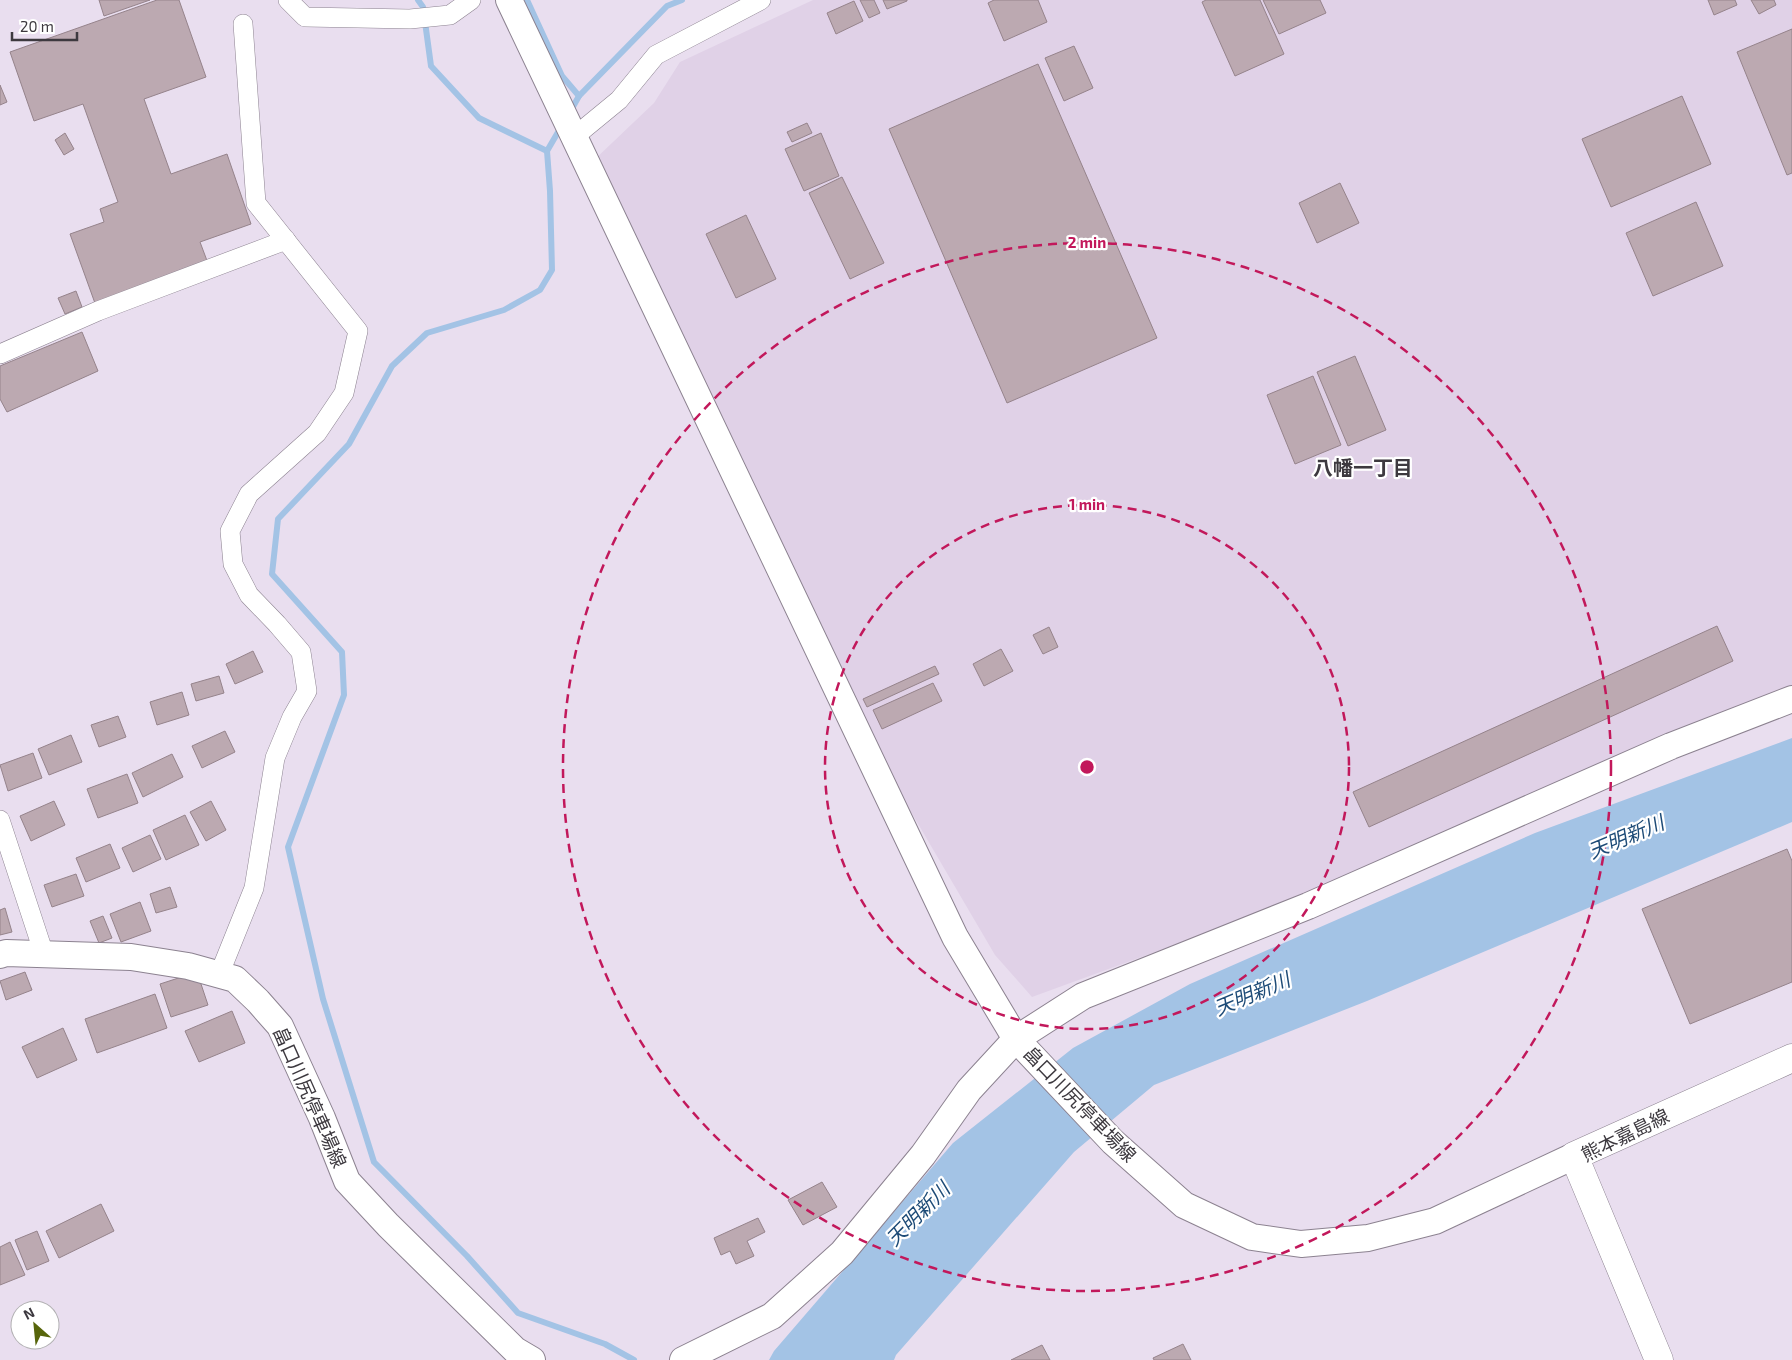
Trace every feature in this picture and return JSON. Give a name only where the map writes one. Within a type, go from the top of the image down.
[{"type":"main road","name":"熊本嘉島線","points":[[1659,1360],[1574,1156],[1792,1058]]},
{"type":"street","points":[[288,0],[305,17],[410,19],[450,15],[471,0]]},
{"type":"street","points":[[509,0],[955,937],[1016,1039],[1083,996],[1308,906],[1662,750],[1792,699]]},
{"type":"street","points":[[574,137],[619,100],[656,55],[761,0]]},
{"type":"street","points":[[219,975],[254,888],[275,758],[292,717],[308,691],[301,652],[249,595],[233,564],[230,531],[249,494],[317,433],[344,393],[358,331],[256,202],[243,24]]},
{"type":"street","points":[[0,354],[98,311],[286,240]]},
{"type":"street","points":[[0,820],[44,954]]},
{"type":"street","name":"畠口川尻停車場線","points":[[0,955],[6,953],[131,957],[188,966],[235,979],[280,1026],[322,1118],[347,1181],[388,1225],[515,1350],[532,1360]]},
{"type":"street","name":"畠口川尻停車場線","points":[[683,1360],[772,1316],[842,1253],[923,1155],[969,1090],[1016,1039],[1113,1142],[1184,1205],[1252,1237],[1301,1244],[1368,1238],[1435,1221],[1574,1156]]},
{"type":"shaded area","points":[[813,0],[1792,0],[1792,691],[1319,892],[1032,997],[995,955],[873,747],[592,162],[654,103],[680,62]]},
{"type":"water","name":"天明新川","points":[[1792,738],[1792,822],[1367,1001],[1154,1085],[1074,1152],[896,1355],[894,1360],[769,1360],[774,1351],[953,1143],[1073,1048],[1190,984],[1535,833]]},
{"type":"building","points":[[99,0],[150,0],[104,16]]},
{"type":"building","points":[[157,0],[179,0],[206,77],[144,99],[171,174],[227,154],[251,224],[200,242],[209,266],[96,306],[70,234],[104,222],[100,209],[118,202],[83,104],[34,121],[10,52]]},
{"type":"building","points":[[860,0],[874,0],[880,13],[869,18]]},
{"type":"building","points":[[883,0],[907,0],[907,1],[887,9]]},
{"type":"building","points":[[994,0],[1038,0],[1047,22],[1004,41],[988,3]]},
{"type":"building","points":[[1206,0],[1260,0],[1284,54],[1235,76],[1202,2]]},
{"type":"building","points":[[1263,0],[1320,0],[1326,13],[1279,34]]},
{"type":"building","points":[[1708,0],[1735,0],[1737,5],[1714,15]]},
{"type":"building","points":[[1751,0],[1774,0],[1776,5],[1759,14]]},
{"type":"building","points":[[854,1],[863,21],[836,34],[827,13]]},
{"type":"building","points":[[1792,29],[1792,173],[1787,175],[1737,52]]},
{"type":"building","points":[[1074,46],[1093,88],[1064,101],[1045,58]]},
{"type":"building","points":[[1038,64],[1157,338],[1007,403],[889,129]]},
{"type":"building","points":[[0,85],[7,102],[0,105]]},
{"type":"building","points":[[1682,96],[1711,164],[1611,207],[1582,139]]},
{"type":"building","points":[[807,123],[812,133],[792,142],[787,132]]},
{"type":"building","points":[[65,133],[74,149],[64,155],[55,140]]},
{"type":"building","points":[[821,133],[839,176],[804,191],[785,149]]},
{"type":"building","points":[[842,177],[884,263],[850,279],[809,193]]},
{"type":"building","points":[[1340,183],[1359,223],[1317,243],[1299,203]]},
{"type":"building","points":[[1696,202],[1723,266],[1653,296],[1626,233]]},
{"type":"building","points":[[746,215],[776,279],[736,298],[706,234]]},
{"type":"building","points":[[76,291],[82,307],[65,314],[58,298]]},
{"type":"building","points":[[82,332],[98,371],[7,412],[0,399],[0,366]]},
{"type":"building","points":[[1355,356],[1386,430],[1348,446],[1317,372]]},
{"type":"building","points":[[1313,376],[1341,445],[1295,464],[1267,395]]},
{"type":"building","points":[[1717,626],[1733,661],[1369,827],[1353,792]]},
{"type":"building","points":[[1049,627],[1058,647],[1043,654],[1033,635]]},
{"type":"building","points":[[1001,649],[1013,671],[984,686],[973,664]]},
{"type":"building","points":[[253,651],[263,672],[235,684],[226,664]]},
{"type":"building","points":[[935,666],[939,674],[867,707],[863,699]]},
{"type":"building","points":[[219,676],[224,693],[196,701],[191,684]]},
{"type":"building","points":[[933,683],[942,701],[882,729],[873,710]]},
{"type":"building","points":[[182,692],[189,715],[157,725],[150,702]]},
{"type":"building","points":[[118,716],[126,737],[99,747],[91,725]]},
{"type":"building","points":[[225,731],[235,752],[202,768],[192,746]]},
{"type":"building","points":[[71,735],[82,762],[49,775],[38,749]]},
{"type":"building","points":[[33,753],[42,778],[8,791],[0,765]]},
{"type":"building","points":[[172,754],[183,777],[143,797],[132,773]]},
{"type":"building","points":[[127,774],[138,803],[98,818],[87,789]]},
{"type":"building","points":[[54,801],[65,825],[31,841],[20,816]]},
{"type":"building","points":[[211,801],[226,830],[206,841],[190,812]]},
{"type":"building","points":[[185,815],[199,845],[166,860],[153,830]]},
{"type":"building","points":[[150,835],[161,859],[133,872],[122,848]]},
{"type":"building","points":[[110,844],[120,868],[86,882],[76,858]]},
{"type":"building","points":[[1787,849],[1792,861],[1792,982],[1690,1024],[1642,909]]},
{"type":"building","points":[[76,874],[84,896],[52,907],[44,885]]},
{"type":"building","points":[[170,887],[177,907],[156,913],[150,894]]},
{"type":"building","points":[[140,902],[151,931],[121,942],[110,914]]},
{"type":"building","points":[[5,908],[12,932],[0,935],[0,910]]},
{"type":"building","points":[[103,916],[112,938],[99,943],[90,921]]},
{"type":"building","points":[[25,972],[32,990],[6,1000],[0,981]]},
{"type":"building","points":[[197,972],[208,1005],[171,1017],[160,984]]},
{"type":"building","points":[[155,994],[167,1028],[97,1053],[85,1019]]},
{"type":"building","points":[[232,1011],[245,1043],[199,1062],[185,1031]]},
{"type":"building","points":[[63,1028],[77,1060],[37,1078],[22,1047]]},
{"type":"building","points":[[822,1182],[837,1207],[803,1225],[788,1200]]},
{"type":"building","points":[[101,1204],[114,1231],[59,1258],[46,1231]]},
{"type":"building","points":[[758,1218],[765,1232],[747,1241],[754,1256],[736,1264],[730,1251],[721,1255],[714,1238]]},
{"type":"building","points":[[37,1231],[49,1261],[27,1270],[15,1240]]},
{"type":"building","points":[[10,1242],[25,1275],[0,1285],[0,1247]]},
{"type":"building","points":[[1183,1344],[1191,1360],[1154,1360],[1153,1358]]},
{"type":"building","points":[[1042,1345],[1050,1360],[1011,1360]]},
{"type":"waterway","points":[[418,0],[423,7],[431,66],[479,118],[547,151]]},
{"type":"waterway","points":[[527,0],[562,76],[579,96]]},
{"type":"waterway","points":[[570,112],[579,96],[667,6],[682,0]]},
{"type":"waterway","points":[[561,127],[547,151],[552,270],[540,290],[504,310],[427,333],[392,366],[349,444],[278,519],[272,574],[342,652],[344,695],[288,847],[323,999],[374,1162],[467,1256],[518,1313],[605,1344],[634,1360]]},
{"type":"district","name":"八幡一丁目","points":[[1363,468]]}]
